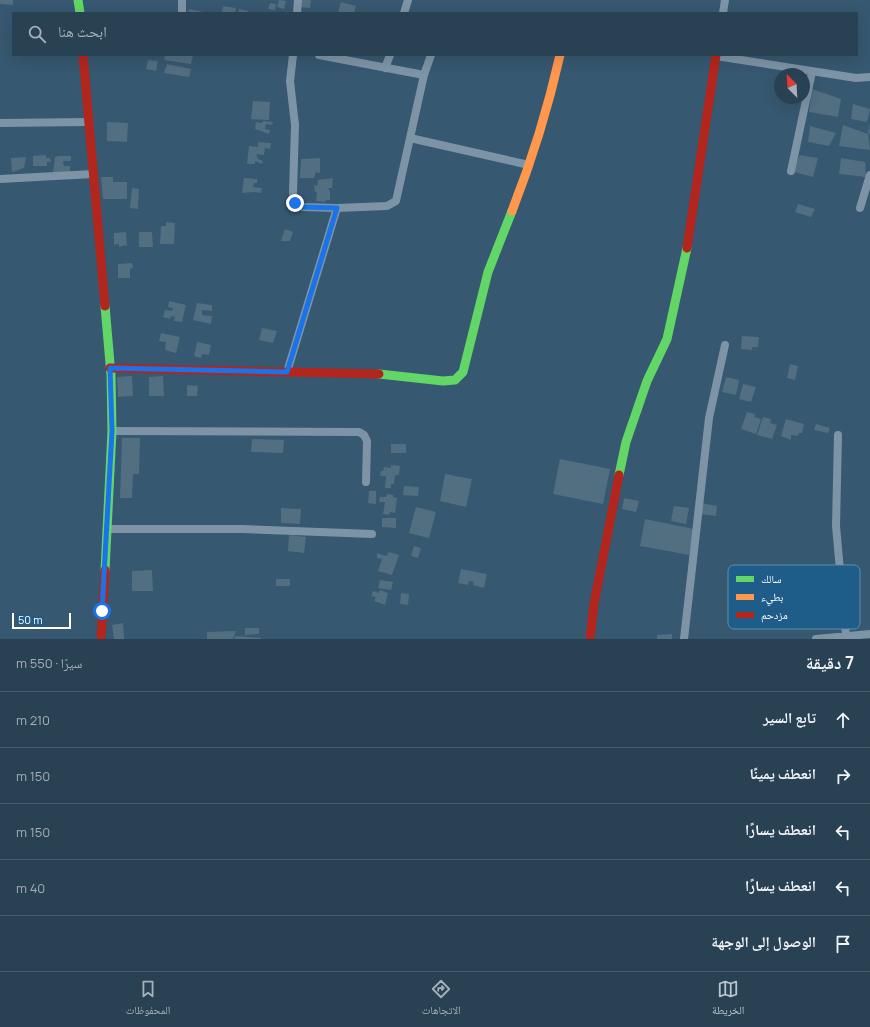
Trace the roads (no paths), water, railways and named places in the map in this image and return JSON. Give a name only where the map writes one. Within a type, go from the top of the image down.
[{"type":"street","points":[[78,0],[80,12]]},
{"type":"street","points":[[182,0],[182,12]]},
{"type":"street","points":[[297,12],[298,0]]},
{"type":"street","points":[[404,12],[408,0]]},
{"type":"street","points":[[723,12],[725,0]]},
{"type":"street","points":[[83,56],[110,368],[112,431],[101,639]]},
{"type":"street","points":[[293,56],[290,81],[295,125],[293,193],[295,203],[302,207],[337,208],[387,206],[396,201],[424,75],[431,56]]},
{"type":"street","points":[[324,56],[424,75]]},
{"type":"street","points":[[385,68],[390,56]]},
{"type":"street","points":[[110,368],[374,374],[443,381],[455,380],[460,377],[463,372],[488,272],[529,165],[548,106],[560,56]]},
{"type":"street","points":[[590,639],[594,604],[626,442],[647,380],[667,339],[684,268],[716,56]]},
{"type":"street","points":[[722,56],[812,72],[856,78],[870,77]]},
{"type":"street","points":[[791,170],[812,72]]},
{"type":"street","points":[[0,123],[89,122]]},
{"type":"street","points":[[410,138],[529,165]]},
{"type":"street","points":[[0,179],[94,174]]},
{"type":"street","points":[[860,208],[870,176]]},
{"type":"street","points":[[287,372],[337,208]]},
{"type":"street","points":[[684,639],[709,418],[725,345]]},
{"type":"street","points":[[112,431],[359,432],[364,435],[367,441],[366,482]]},
{"type":"street","points":[[838,435],[836,526],[840,565]]},
{"type":"street","points":[[108,529],[242,529],[372,534]]},
{"type":"street","points":[[845,629],[846,636]]},
{"type":"street","points":[[816,639],[870,634]]}]
